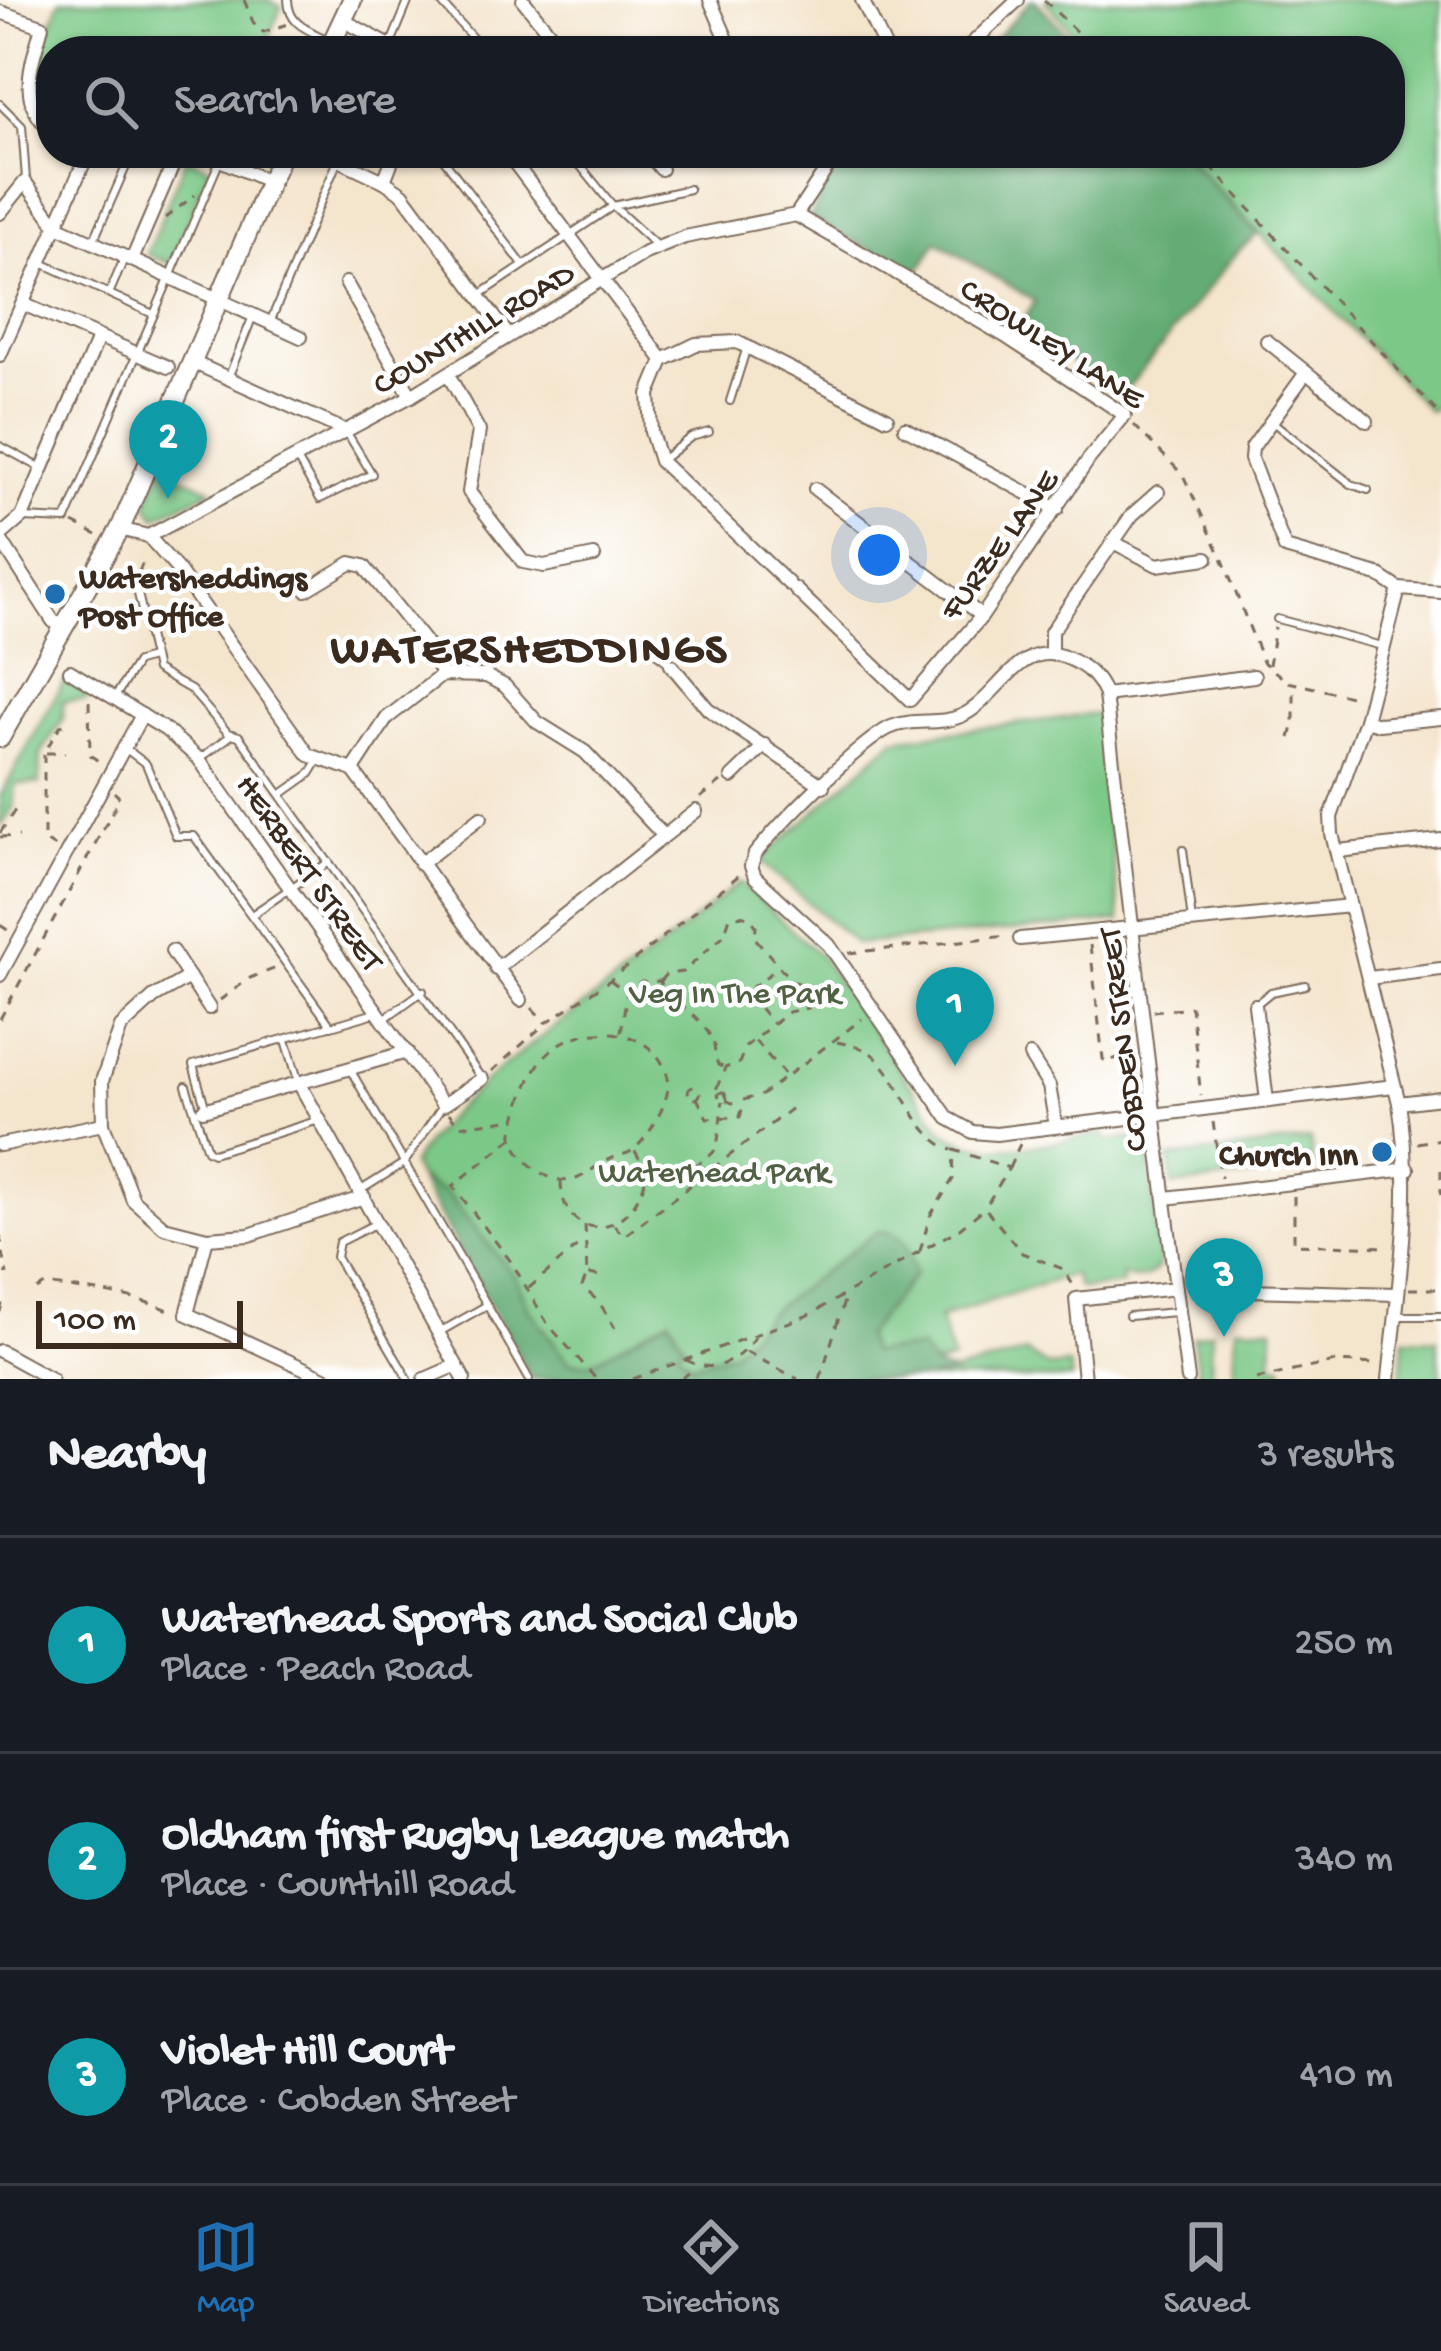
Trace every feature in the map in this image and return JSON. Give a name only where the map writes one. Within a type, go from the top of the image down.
[{"type":"main road","points":[[335,36],[352,0]]},
{"type":"main road","points":[[0,737],[110,532],[192,362],[276,168]]},
{"type":"street","points":[[523,0],[549,36]]},
{"type":"street","points":[[710,0],[722,36]]},
{"type":"street","points":[[862,0],[880,36]]},
{"type":"street","points":[[978,36],[1010,3]]},
{"type":"street","points":[[0,12],[42,26],[39,36]]},
{"type":"street","points":[[343,20],[370,36]]},
{"type":"street","points":[[36,48],[27,82],[36,111]]},
{"type":"street","points":[[0,355],[6,323],[22,304],[82,168]]},
{"type":"street","points":[[128,258],[172,168]]},
{"type":"street","points":[[246,168],[270,182]]},
{"type":"street","points":[[361,168],[403,194],[508,335]]},
{"type":"street","points":[[384,181],[389,168]]},
{"type":"street","points":[[518,168],[663,360]]},
{"type":"street","points":[[796,215],[827,168]]},
{"type":"street","points":[[0,213],[26,182],[57,226],[301,337]]},
{"type":"street","name":"COUNTHILL ROAD","points":[[148,536],[411,396],[658,247],[685,237],[796,215]]},
{"type":"street","name":"CROWLEY LANE","points":[[796,215],[1005,336],[1125,415]]},
{"type":"street","points":[[346,283],[411,396]]},
{"type":"street","points":[[22,304],[168,367]]},
{"type":"street","points":[[63,627],[53,621],[0,538],[22,518],[98,338]]},
{"type":"street","points":[[1267,341],[1367,421]]},
{"type":"street","points":[[660,461],[651,432],[649,394],[663,360],[696,344],[736,342],[887,418]]},
{"type":"street","points":[[192,362],[346,431]]},
{"type":"street","points":[[448,374],[479,431],[468,483],[476,506],[523,562],[544,566],[594,556]]},
{"type":"street","points":[[1305,374],[1252,448],[1251,459],[1285,548],[1378,575],[1399,589],[1441,592]]},
{"type":"street","name":"FURZE LANE","points":[[660,461],[910,700],[982,616],[1089,459],[1125,415]]},
{"type":"street","points":[[905,428],[1058,509]]},
{"type":"street","points":[[815,489],[982,616]]},
{"type":"street","points":[[1051,653],[1051,632],[1132,515],[1159,492]]},
{"type":"street","points":[[110,532],[148,536],[178,570],[309,755],[353,770],[520,1000]]},
{"type":"street","points":[[1113,542],[1157,565],[1207,558]]},
{"type":"street","points":[[306,590],[351,563],[364,566],[428,646],[442,675]]},
{"type":"street","points":[[1389,1379],[1402,1292],[1408,1169],[1399,1103],[1331,834],[1331,817],[1365,720],[1399,589]]},
{"type":"street","points":[[1254,676],[1105,694],[1099,679],[1086,668],[1051,653],[1029,657],[964,715],[889,728],[860,749],[763,844],[752,860],[752,872],[836,954],[954,1122],[981,1133],[1394,1086]]},
{"type":"street","points":[[671,665],[708,709],[823,786]]},
{"type":"street","name":"HERBERT STREET","points":[[70,670],[142,715],[199,759],[443,1105]]},
{"type":"street","points":[[353,770],[387,718],[442,675],[486,676],[505,686],[537,722],[585,752],[663,835]]},
{"type":"street","name":"COBDEN STREET","points":[[1105,694],[1188,1379]]},
{"type":"street","points":[[0,975],[142,715]]},
{"type":"street","points":[[1365,720],[1379,724],[1441,718]]},
{"type":"street","points":[[732,777],[765,745]]},
{"type":"street","points":[[496,969],[696,811]]},
{"type":"street","points":[[420,864],[481,817]]},
{"type":"street","points":[[1338,851],[1441,840]]},
{"type":"street","points":[[1020,939],[1350,906]]},
{"type":"street","points":[[172,951],[209,1008]]},
{"type":"street","points":[[1369,978],[1441,969]]},
{"type":"street","points":[[189,977],[154,997],[122,1027],[102,1081],[103,1124],[133,1200],[164,1226],[207,1238],[249,1235],[362,1194]]},
{"type":"street","points":[[1255,1005],[1267,1101]]},
{"type":"street","points":[[205,1110],[407,1052]]},
{"type":"street","points":[[1030,1057],[1049,1086],[1056,1126]]},
{"type":"street","points":[[443,1105],[482,1079]]},
{"type":"street","points":[[299,1083],[464,1379]]},
{"type":"street","points":[[1399,1103],[1441,1098]]},
{"type":"street","points":[[0,1145],[103,1124]]},
{"type":"street","points":[[1166,1198],[1408,1169]]},
{"type":"street","points":[[207,1238],[187,1313],[327,1379]]},
{"type":"street","points":[[1084,1379],[1076,1299],[1176,1288]]},
{"type":"street","points":[[1207,1288],[1402,1292]]},
{"type":"street","points":[[0,1351],[51,1379]]},
{"type":"street","points":[[424,1379],[455,1366]]},
{"type":"lane","points":[[288,0],[294,22],[314,36]]},
{"type":"lane","points":[[397,36],[409,0]]},
{"type":"lane","points":[[439,0],[471,36]]},
{"type":"lane","points":[[0,104],[22,126],[26,182]]},
{"type":"lane","points":[[93,242],[125,168]]},
{"type":"lane","points":[[22,518],[66,520],[218,168]]},
{"type":"lane","points":[[270,323],[335,168]]},
{"type":"lane","points":[[450,168],[523,265]]},
{"type":"lane","points":[[582,168],[613,206],[658,247]]},
{"type":"lane","points":[[479,296],[613,206],[689,189]]},
{"type":"lane","points":[[109,294],[128,258]]},
{"type":"lane","points":[[41,262],[153,314]]},
{"type":"lane","points":[[228,378],[254,316]]},
{"type":"lane","points":[[730,401],[747,347]]},
{"type":"lane","points":[[1271,421],[1351,484],[1368,490]]},
{"type":"lane","points":[[296,455],[320,500],[372,474],[346,431]]},
{"type":"lane","points":[[660,461],[691,437],[709,432]]},
{"type":"lane","points":[[0,446],[43,469]]},
{"type":"lane","points":[[135,581],[156,670],[191,690],[238,736],[482,1079]]},
{"type":"lane","points":[[1277,619],[1382,646]]},
{"type":"lane","points":[[634,637],[671,665]]},
{"type":"lane","points":[[115,697],[137,662],[153,657]]},
{"type":"lane","points":[[199,759],[233,734]]},
{"type":"lane","points":[[124,748],[146,764],[176,836],[194,836],[331,1026]]},
{"type":"lane","points":[[281,795],[310,774],[318,760]]},
{"type":"lane","points":[[1183,850],[1192,921]]},
{"type":"lane","points":[[252,914],[329,862]]},
{"type":"lane","points":[[1255,1005],[1271,992],[1305,985]]},
{"type":"lane","points":[[205,1110],[193,1065],[381,1015],[423,992]]},
{"type":"lane","points":[[286,1040],[299,1083]]},
{"type":"lane","points":[[351,1071],[529,1379]]},
{"type":"lane","points":[[186,1086],[207,1150],[213,1154],[318,1120]]},
{"type":"lane","points":[[362,1194],[404,1163],[443,1105]]},
{"type":"lane","points":[[378,1222],[339,1242],[336,1257],[408,1379]]},
{"type":"lane","points":[[438,1333],[487,1305]]},
{"type":"lane","points":[[1129,1316],[1179,1312]]},
{"type":"lane","points":[[1395,1316],[1441,1316]]},
{"type":"path","points":[[244,0],[263,32],[294,22]]},
{"type":"path","points":[[1045,0],[1081,36]]},
{"type":"path","points":[[1212,168],[1438,412],[1441,409]]},
{"type":"path","points":[[149,220],[167,218],[210,182]]},
{"type":"path","name":"CROWLEY LANE","points":[[1125,415],[1183,475],[1268,668]]},
{"type":"path","points":[[1159,492],[1183,475]]},
{"type":"path","points":[[66,520],[110,532]]},
{"type":"path","points":[[1277,619],[1268,668],[1294,683],[1369,700]]},
{"type":"path","points":[[1290,738],[1294,683]]},
{"type":"path","points":[[94,693],[89,700],[90,755],[103,764]]},
{"type":"path","points":[[56,848],[44,840],[44,753],[65,725]]},
{"type":"path","points":[[44,753],[65,753]]},
{"type":"path","points":[[0,1019],[120,798],[113,793],[122,776]]},
{"type":"path","points":[[696,811],[699,799],[732,777]]},
{"type":"path","points":[[20,810],[15,810],[0,835],[20,836]]},
{"type":"path","points":[[482,1079],[546,1023],[610,980],[740,875],[752,872]]},
{"type":"path","points":[[621,1033],[627,992],[640,982],[683,972],[724,935],[730,917],[746,916],[757,926],[755,938],[792,982],[806,986],[812,1000],[808,1008],[788,1012],[746,1046],[739,1063],[725,1068]]},
{"type":"path","points":[[0,926],[10,932]]},
{"type":"path","points":[[1088,932],[1103,1059],[1106,1062],[1147,1048]]},
{"type":"path","points":[[836,954],[1010,936],[1020,939]]},
{"type":"path","points":[[209,1008],[250,978],[286,964]]},
{"type":"path","points":[[772,972],[746,992],[773,1025]]},
{"type":"path","points":[[610,980],[627,992]]},
{"type":"path","points":[[660,981],[664,995],[678,999],[712,1040],[714,1057],[725,1068]]},
{"type":"path","points":[[520,1000],[546,1023]]},
{"type":"path","points":[[1143,1012],[1191,1007],[1223,1190]]},
{"type":"path","points":[[725,1100],[732,1103],[762,1095],[873,1010]]},
{"type":"path","points":[[621,1033],[658,1053],[670,1091],[662,1111],[634,1150],[576,1179],[561,1182],[537,1170],[513,1137],[521,1098],[549,1052],[576,1038],[621,1033]]},
{"type":"path","points":[[754,1040],[786,1076]]},
{"type":"path","points":[[833,1041],[872,1053],[945,1148],[1009,1168]]},
{"type":"path","points":[[717,1093],[725,1068]]},
{"type":"path","points":[[647,1172],[670,1174],[706,1159],[718,1140],[718,1119],[725,1092],[699,1095],[707,1118],[718,1119],[740,1117],[744,1100]]},
{"type":"path","points":[[443,1105],[459,1126],[515,1119]]},
{"type":"path","points":[[614,1225],[624,1236],[792,1108]]},
{"type":"path","points":[[633,1379],[809,1315],[919,1253],[985,1208],[1020,1151],[1020,1130]]},
{"type":"path","points":[[513,1137],[453,1186],[547,1322],[596,1379]]},
{"type":"path","points":[[1415,1143],[1440,1137]]},
{"type":"path","points":[[634,1150],[647,1172]]},
{"type":"path","points":[[919,1253],[930,1216],[953,1179],[954,1150]]},
{"type":"path","points":[[1441,1170],[1441,1195]]},
{"type":"path","points":[[561,1182],[561,1198],[584,1223],[614,1225],[633,1208],[647,1172]]},
{"type":"path","points":[[1294,1188],[1294,1244],[1392,1248]]},
{"type":"path","points":[[985,1208],[1022,1253],[1063,1269],[1076,1299]]},
{"type":"path","points":[[584,1223],[587,1274],[582,1287],[615,1328]]},
{"type":"path","points":[[0,1235],[7,1275]]},
{"type":"path","points":[[527,1289],[583,1242]]},
{"type":"path","points":[[587,1274],[604,1277]]},
{"type":"path","points":[[38,1290],[45,1285],[106,1293],[157,1304],[180,1316],[187,1313]]},
{"type":"path","points":[[1402,1292],[1441,1288]]},
{"type":"path","points":[[820,1379],[846,1295]]},
{"type":"path","points":[[0,1312],[4,1296]]},
{"type":"path","points":[[684,1360],[696,1366],[726,1364],[744,1351],[759,1330]]},
{"type":"path","points":[[744,1351],[798,1379]]},
{"type":"path","points":[[1256,1379],[1335,1362],[1382,1364]]},
{"type":"path","points":[[682,1379],[696,1366]]},
{"type":"green space","points":[[60,0],[268,0],[281,7],[270,36],[47,36]]},
{"type":"green space","points":[[1035,0],[1069,36],[998,36]]},
{"type":"green space","points":[[1045,0],[1441,0],[1441,405],[1429,411],[1197,168],[1405,168],[1405,36],[1076,36]]},
{"type":"green space","points":[[182,168],[210,168],[171,264],[147,254]]},
{"type":"green space","points":[[838,168],[1195,168],[1258,234],[1239,250],[1122,395],[1020,327],[1035,301],[937,242],[917,274],[810,217]]},
{"type":"green space","points":[[162,467],[212,490],[156,517],[147,504]]},
{"type":"green space","points":[[64,681],[86,693],[87,700],[63,701],[63,719],[41,754],[39,784],[15,784],[13,808],[0,828],[0,797]]},
{"type":"green space","points":[[1094,714],[1120,921],[856,944],[760,861],[895,739]]},
{"type":"green space","name":"Waterhead Park","points":[[740,882],[820,956],[943,1131],[961,1141],[1001,1148],[1105,1134],[1106,1141],[1147,1137],[1160,1265],[1138,1279],[1122,1275],[1123,1285],[1084,1289],[1078,1287],[1073,1274],[939,1318],[953,1360],[891,1379],[532,1379],[411,1165],[453,1112],[480,1087]]},
{"type":"green space","points":[[1310,1140],[1314,1168],[1173,1186],[1170,1158]]},
{"type":"green space","points":[[418,1178],[447,1194],[516,1278],[529,1309],[569,1362],[590,1363],[670,1318],[683,1343],[678,1352],[692,1364],[732,1352],[772,1310],[878,1231],[900,1239],[915,1274],[864,1337],[871,1353],[921,1348],[933,1367],[954,1373],[929,1379],[532,1379]]},
{"type":"green space","points":[[1236,1326],[1273,1327],[1272,1364],[1283,1365],[1283,1371],[1244,1379],[1199,1379],[1193,1337],[1212,1331],[1211,1375],[1234,1376]]},
{"type":"green space","points":[[1404,1338],[1437,1339],[1441,1379],[1401,1379]]},
{"type":"green space","points":[[1026,1353],[1049,1367],[1069,1365],[1072,1379],[929,1379]]},
{"type":"place","name":"Oldham first Rugby League match","points":[[168,499]]},
{"type":"place","name":"Watersheddings Post Office","points":[[55,594]]},
{"type":"place","name":"Waterhead Sports and Social Club","points":[[955,1066]]},
{"type":"place","name":"Church Inn","points":[[1382,1152]]},
{"type":"place","name":"Violet Hill Court","points":[[1224,1337]]},
{"type":"district","name":"WATERSHEDDINGS","points":[[530,645]]},
{"type":"park label","name":"Veg In The Park","points":[[735,990]]}]
